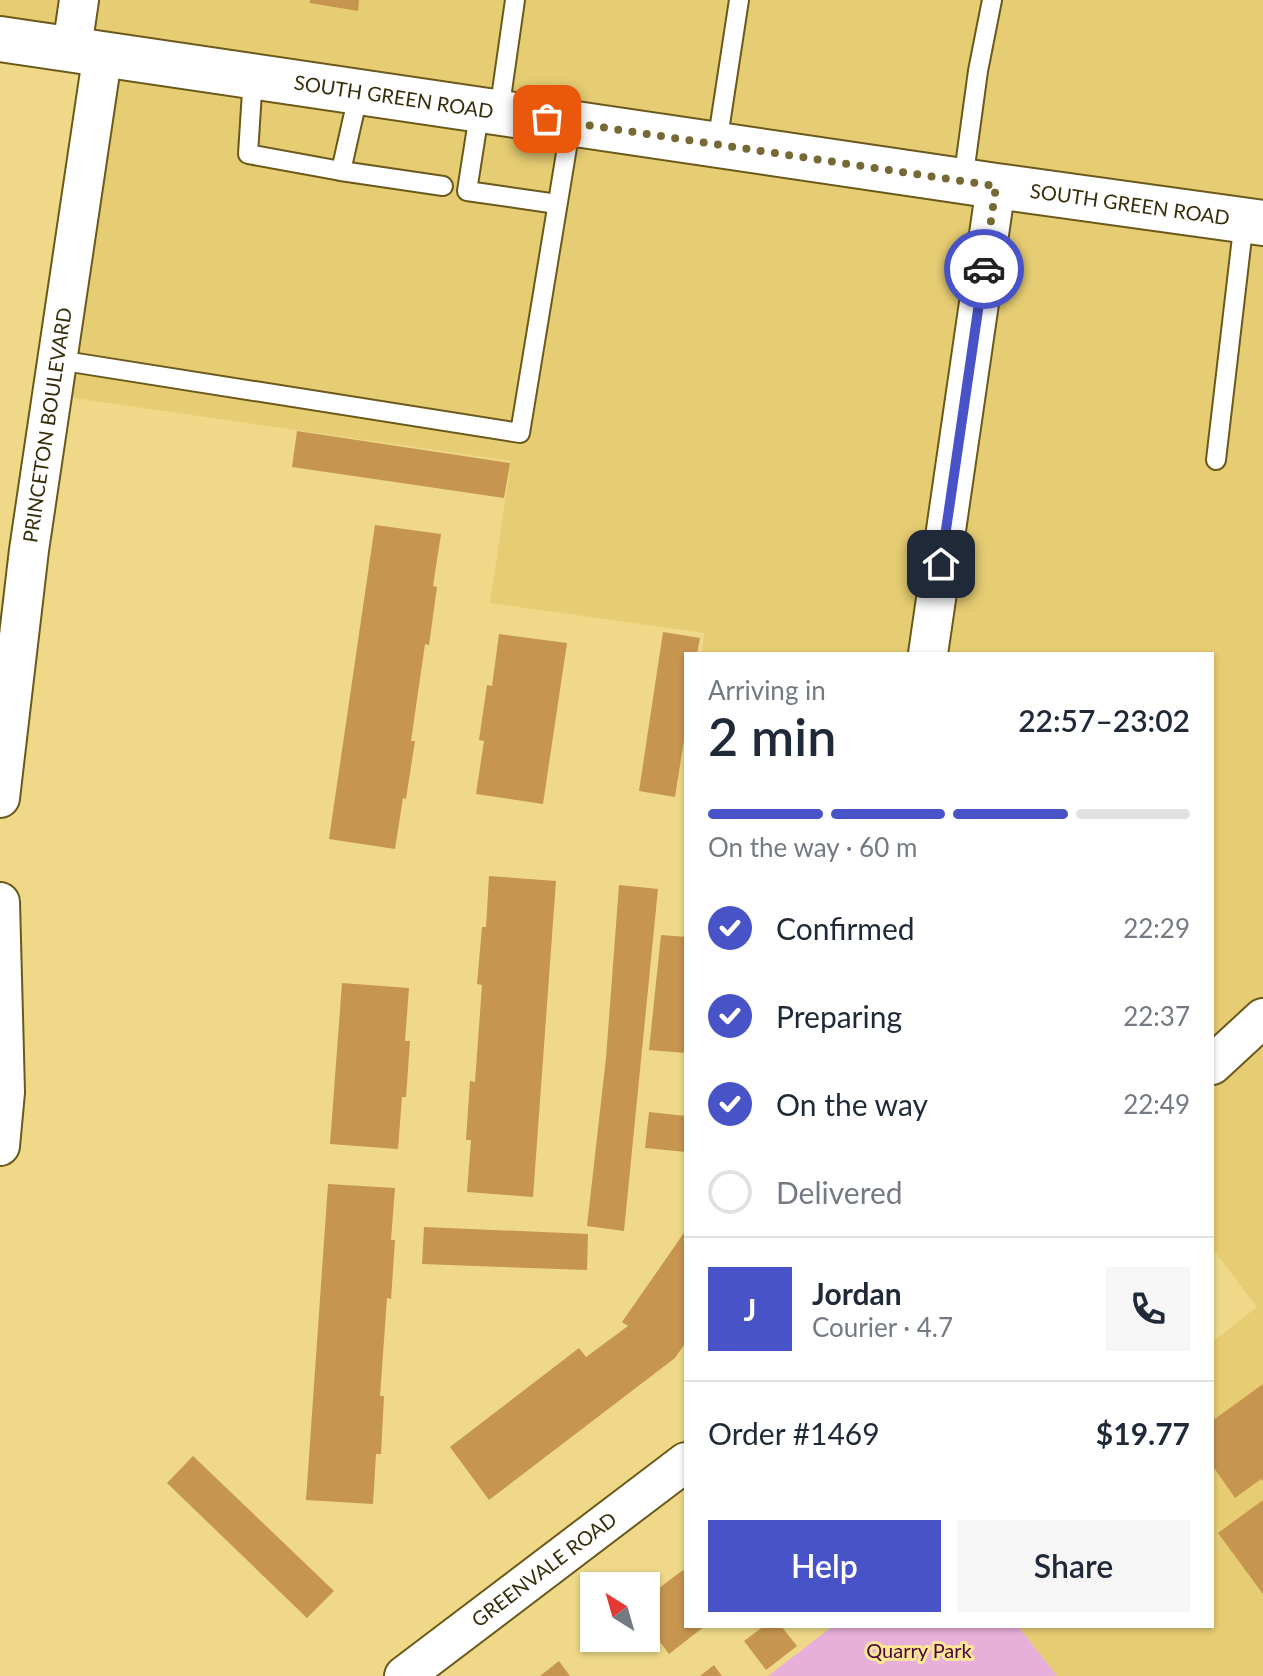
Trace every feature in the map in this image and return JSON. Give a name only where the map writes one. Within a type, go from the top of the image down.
[{"type":"main road","name":"SOUTH GREEN ROAD","points":[[0,39],[979,184],[1254,221]]},
{"type":"street","name":"PRINCETON BOULEVARD","points":[[0,798],[14,548],[58,360],[88,50],[79,0]]},
{"type":"street","points":[[928,652],[979,184]]},
{"type":"street","points":[[0,902],[5,1092],[0,1146]]},
{"type":"street","points":[[1214,1063],[1263,1018]]},
{"type":"street","name":"GREENVALE ROAD","points":[[404,1676],[684,1464]]},
{"type":"lane","points":[[515,0],[467,191],[557,204]]},
{"type":"lane","points":[[717,144],[739,0]]},
{"type":"lane","points":[[979,184],[978,71],[992,0]]},
{"type":"lane","points":[[253,75],[248,154],[443,186]]},
{"type":"lane","points":[[341,171],[359,91]]},
{"type":"lane","points":[[58,360],[520,433],[571,123]]},
{"type":"lane","points":[[1216,460],[1254,221]]},
{"type":"shaded area","points":[[0,0],[1263,0],[1263,1676],[1057,1676],[1020,1628],[1214,1628],[1214,1340],[1257,1307],[1214,1251],[1214,652],[702,652],[704,633],[490,603],[511,461],[52,395],[103,53],[0,39]]},
{"type":"green space","name":"Quarry Park","points":[[830,1628],[1020,1628],[1057,1676],[768,1676]]},
{"type":"building","points":[[310,0],[359,0],[358,11],[310,3]]},
{"type":"building","points":[[297,431],[510,463],[504,498],[292,467]]},
{"type":"building","points":[[375,525],[441,534],[429,645],[425,644],[411,741],[415,741],[395,849],[329,839]]},
{"type":"building","points":[[663,632],[700,638],[697,652],[684,652],[684,740],[675,797],[639,791]]},
{"type":"building","points":[[499,634],[567,643],[543,804],[476,794],[484,741],[479,740],[487,685],[492,686]]},
{"type":"building","points":[[489,876],[556,881],[533,1197],[467,1192],[471,1140],[466,1140],[470,1081],[475,1082],[482,985],[477,984],[482,927],[486,927]]},
{"type":"building","points":[[619,885],[658,889],[624,1231],[587,1226],[606,1058]]},
{"type":"building","points":[[661,935],[684,937],[684,1053],[649,1050]]},
{"type":"building","points":[[342,983],[409,988],[405,1041],[410,1041],[398,1149],[330,1144]]},
{"type":"building","points":[[649,1112],[684,1116],[684,1152],[645,1148]]},
{"type":"building","points":[[328,1184],[395,1188],[391,1299],[387,1298],[380,1396],[384,1396],[381,1454],[376,1454],[373,1504],[306,1500]]},
{"type":"building","points":[[424,1227],[588,1234],[587,1270],[422,1264]]},
{"type":"building","points":[[684,1233],[684,1345],[675,1358],[489,1500],[450,1447],[579,1348],[586,1357],[628,1326],[622,1322]]},
{"type":"building","points":[[1263,1384],[1263,1481],[1261,1479],[1235,1498],[1214,1468],[1214,1420]]},
{"type":"building","points":[[193,1456],[334,1591],[307,1618],[167,1483]]},
{"type":"building","points":[[1263,1500],[1263,1594],[1218,1533]]},
{"type":"building","points":[[683,1570],[684,1628],[702,1628],[669,1654],[660,1642],[660,1587]]},
{"type":"building","points":[[761,1628],[783,1628],[797,1646],[766,1670],[744,1641]]},
{"type":"building","points":[[559,1661],[570,1676],[540,1676]]},
{"type":"building","points":[[714,1665],[722,1676],[700,1676]]},
{"type":"way so far","points":[[547,119],[996,186],[984,269]]},
{"type":"route","points":[[941,564],[984,269]]}]
